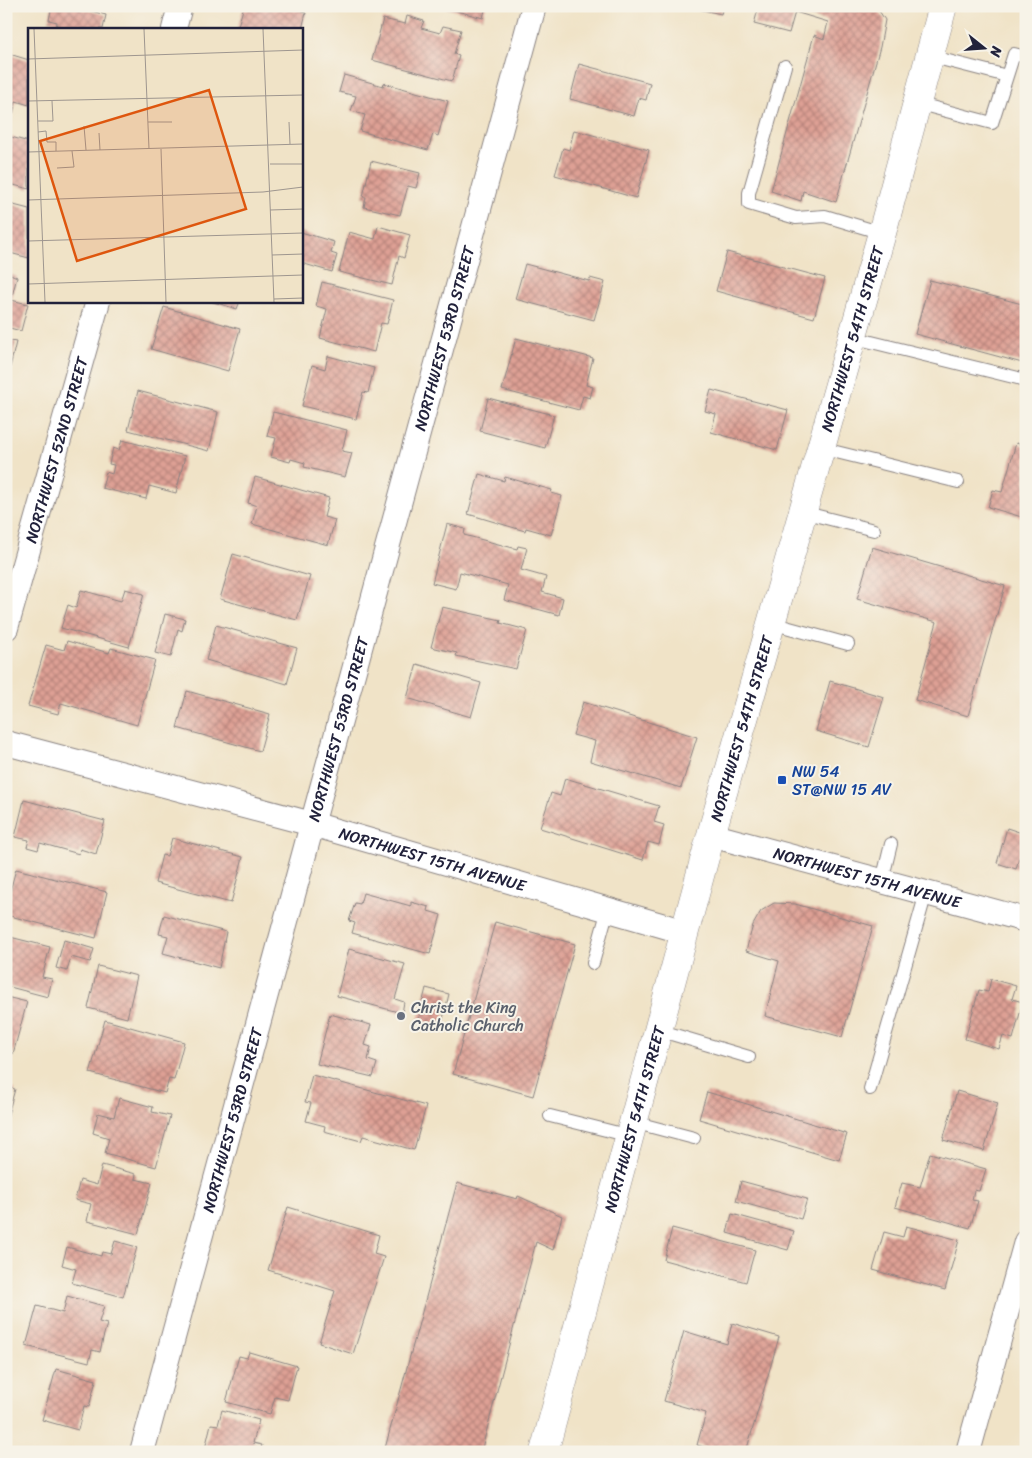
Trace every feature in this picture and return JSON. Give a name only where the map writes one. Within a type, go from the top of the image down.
[{"type":"main road","name":"NORTHWEST 54TH STREET","points":[[544,1452],[710,835],[882,233],[942,6]]},
{"type":"street","points":[[174,28],[180,6]]},
{"type":"street","name":"NORTHWEST 53RD STREET","points":[[142,1452],[534,6]]},
{"type":"street","name":"NORTHWEST 52ND STREET","points":[[6,628],[98,302]]},
{"type":"street","name":"NORTHWEST 15TH AVENUE","points":[[6,742],[312,824],[685,932]]},
{"type":"street","name":"NORTHWEST 15TH AVENUE","points":[[710,835],[1026,920]]},
{"type":"street","points":[[968,1452],[1026,1242]]},
{"type":"lane","points":[[916,103],[992,123],[1014,54],[1026,57]]},
{"type":"lane","points":[[929,56],[1007,76]]},
{"type":"lane","points":[[785,66],[749,193],[749,204],[796,218],[825,216],[882,233]]},
{"type":"lane","points":[[851,337],[1026,380]]},
{"type":"lane","points":[[820,448],[958,482]]},
{"type":"lane","points":[[802,512],[874,530]]},
{"type":"lane","points":[[771,623],[848,644]]},
{"type":"lane","points":[[882,881],[891,844]]},
{"type":"lane","points":[[870,1089],[926,893]]},
{"type":"lane","points":[[593,963],[608,909]]},
{"type":"lane","points":[[658,1030],[749,1057]]},
{"type":"lane","points":[[550,1116],[694,1138]]},
{"type":"building","points":[[52,6],[73,6],[106,15],[103,28],[56,28],[57,22],[49,20]]},
{"type":"building","points":[[244,6],[303,6],[302,12],[306,13],[302,29],[237,28]]},
{"type":"building","points":[[439,6],[486,6],[483,18]]},
{"type":"building","points":[[698,6],[723,6],[721,14],[698,9]]},
{"type":"building","points":[[759,6],[876,6],[885,20],[880,47],[836,202],[803,191],[801,201],[771,191],[814,35],[824,39],[828,22],[795,12],[789,33],[754,24]]},
{"type":"building","points":[[407,16],[424,21],[421,28],[440,33],[443,26],[461,30],[454,54],[459,56],[452,81],[372,60],[383,19],[405,24]]},
{"type":"building","points":[[6,53],[28,60],[28,105],[16,101],[13,114],[6,112]]},
{"type":"building","points":[[579,64],[650,83],[646,100],[639,98],[634,116],[570,99]]},
{"type":"building","points":[[344,75],[383,86],[384,83],[448,101],[438,136],[433,134],[428,150],[360,131],[365,115],[351,111],[356,96],[339,92]]},
{"type":"building","points":[[574,130],[649,150],[636,198],[555,175],[563,148],[569,150]]},
{"type":"building","points":[[11,137],[28,142],[28,189],[6,183],[6,140],[10,141]]},
{"type":"building","points":[[371,161],[420,173],[416,188],[408,186],[400,215],[364,207],[366,197],[363,197]]},
{"type":"building","points":[[6,203],[28,209],[28,258],[6,252]]},
{"type":"building","points":[[378,226],[410,235],[404,258],[399,256],[392,285],[339,272],[349,232],[375,239]]},
{"type":"building","points":[[302,232],[334,242],[331,253],[337,255],[332,272],[302,263]]},
{"type":"building","points":[[727,252],[825,278],[814,318],[716,291]]},
{"type":"building","points":[[525,264],[589,281],[590,278],[605,282],[594,320],[515,299]]},
{"type":"building","points":[[6,272],[17,277],[11,300],[28,304],[21,331],[6,327]]},
{"type":"building","points":[[930,280],[1026,305],[1026,364],[915,334]]},
{"type":"building","points":[[322,282],[393,300],[387,324],[381,323],[374,352],[320,338],[327,309],[316,306]]},
{"type":"building","points":[[213,302],[240,302],[237,309]]},
{"type":"building","points":[[164,307],[240,329],[228,371],[151,349]]},
{"type":"building","points":[[516,338],[593,358],[586,385],[593,387],[590,398],[583,396],[579,410],[502,390]]},
{"type":"building","points":[[6,340],[16,342],[7,380],[6,379]]},
{"type":"building","points":[[328,356],[374,368],[368,393],[363,392],[356,419],[302,406],[312,365],[325,369]]},
{"type":"building","points":[[711,390],[788,410],[777,450],[711,432],[716,414],[705,411]]},
{"type":"building","points":[[138,391],[218,412],[209,451],[128,430]]},
{"type":"building","points":[[488,398],[554,415],[545,448],[480,431]]},
{"type":"building","points":[[273,412],[347,430],[342,451],[352,453],[345,477],[304,467],[305,463],[291,459],[290,462],[271,457],[276,438],[267,436]]},
{"type":"building","points":[[122,440],[185,456],[176,493],[149,486],[146,499],[102,488],[106,472],[112,474],[114,465],[109,464],[113,448],[119,450]]},
{"type":"building","points":[[1016,443],[1026,446],[1025,518],[988,507],[993,490],[1002,492]]},
{"type":"building","points":[[479,474],[504,481],[505,477],[552,490],[551,493],[562,496],[551,535],[526,528],[525,531],[468,514]]},
{"type":"building","points":[[255,477],[329,498],[324,517],[335,520],[328,545],[252,524],[257,506],[248,503]]},
{"type":"building","points":[[447,524],[465,529],[464,535],[517,549],[518,546],[527,548],[521,570],[546,577],[542,592],[563,598],[559,615],[504,600],[508,585],[460,572],[456,589],[432,583]]},
{"type":"building","points":[[872,547],[1005,586],[968,716],[915,700],[937,622],[857,599]]},
{"type":"building","points":[[233,554],[310,576],[297,620],[220,599]]},
{"type":"building","points":[[125,589],[144,594],[129,647],[61,628],[68,605],[76,608],[81,590],[121,601]]},
{"type":"building","points":[[442,607],[501,620],[500,623],[527,630],[516,669],[456,656],[457,653],[431,647]]},
{"type":"building","points":[[165,614],[185,619],[182,631],[178,629],[171,657],[155,653]]},
{"type":"building","points":[[216,625],[297,648],[287,684],[206,660]]},
{"type":"building","points":[[67,641],[109,653],[111,648],[155,660],[137,725],[61,703],[58,714],[28,706],[46,645],[64,650]]},
{"type":"building","points":[[417,664],[481,683],[471,717],[407,698]]},
{"type":"building","points":[[830,681],[884,697],[869,747],[816,731]]},
{"type":"building","points":[[187,691],[270,714],[260,751],[177,728]]},
{"type":"building","points":[[583,702],[697,737],[681,788],[590,761],[595,741],[573,735]]},
{"type":"building","points":[[565,778],[659,806],[654,822],[664,825],[659,845],[648,842],[643,860],[540,828],[551,793],[560,796]]},
{"type":"building","points":[[24,800],[105,821],[96,854],[80,849],[79,854],[40,843],[38,850],[27,847],[29,840],[15,837]]},
{"type":"building","points":[[1025,822],[1026,860],[1019,858],[1016,869],[997,863],[1007,828],[1022,833]]},
{"type":"building","points":[[172,838],[243,857],[231,903],[155,883],[162,855],[167,856]]},
{"type":"building","points":[[16,869],[107,892],[96,938],[6,915],[6,906]]},
{"type":"building","points":[[363,893],[411,906],[411,902],[429,907],[428,911],[441,915],[430,954],[352,933],[355,923],[349,921],[355,903],[360,904]]},
{"type":"building","points":[[774,903],[795,904],[873,926],[842,1037],[765,1016],[779,961],[746,951],[753,925],[761,911]]},
{"type":"building","points":[[164,915],[226,932],[219,968],[163,953],[168,936],[159,934]]},
{"type":"building","points":[[495,922],[575,944],[533,1096],[453,1074]]},
{"type":"building","points":[[6,936],[50,947],[42,977],[52,979],[48,997],[6,986]]},
{"type":"building","points":[[64,940],[94,949],[90,962],[71,957],[67,971],[56,968]]},
{"type":"building","points":[[349,949],[405,964],[395,999],[404,1002],[402,1013],[337,996]]},
{"type":"building","points":[[98,966],[137,976],[127,1018],[88,1008]]},
{"type":"building","points":[[991,979],[1016,986],[1012,999],[1023,1002],[1013,1039],[1003,1036],[999,1049],[965,1039],[979,990],[988,992]]},
{"type":"building","points":[[426,988],[449,994],[441,1027],[418,1021]]},
{"type":"building","points":[[6,997],[27,1002],[13,1054],[6,1052]]},
{"type":"building","points":[[330,1014],[371,1025],[365,1045],[371,1047],[368,1060],[377,1063],[373,1077],[317,1064]]},
{"type":"building","points":[[105,1020],[184,1042],[174,1080],[169,1079],[165,1093],[90,1073]]},
{"type":"building","points":[[312,1075],[426,1106],[414,1150],[363,1136],[361,1141],[324,1131],[325,1126],[306,1121],[311,1103],[305,1102]]},
{"type":"building","points":[[6,1087],[15,1089],[7,1118],[6,1118]]},
{"type":"building","points":[[957,1091],[998,1103],[984,1151],[943,1140]]},
{"type":"building","points":[[707,1092],[847,1134],[839,1160],[699,1119]]},
{"type":"building","points":[[119,1098],[153,1107],[152,1112],[170,1116],[156,1167],[105,1153],[109,1138],[93,1133],[98,1113],[114,1117]]},
{"type":"building","points":[[930,1153],[986,1169],[979,1191],[974,1190],[972,1200],[978,1201],[970,1228],[895,1207],[902,1183],[920,1187]]},
{"type":"building","points":[[102,1165],[136,1174],[135,1179],[152,1183],[138,1234],[87,1221],[91,1204],[75,1200],[80,1180],[97,1185]]},
{"type":"building","points":[[741,1181],[807,1199],[801,1219],[736,1201]]},
{"type":"building","points":[[457,1183],[517,1199],[518,1196],[562,1216],[553,1250],[536,1242],[481,1452],[384,1452]]},
{"type":"building","points":[[288,1207],[379,1235],[374,1254],[384,1257],[353,1354],[319,1343],[335,1291],[268,1270]]},
{"type":"building","points":[[732,1214],[794,1231],[788,1250],[727,1233]]},
{"type":"building","points":[[906,1226],[959,1240],[945,1290],[873,1270],[884,1232],[903,1237]]},
{"type":"building","points":[[672,1228],[755,1250],[746,1282],[664,1260]]},
{"type":"building","points":[[115,1241],[137,1247],[123,1297],[72,1283],[76,1269],[62,1265],[67,1247],[101,1256],[102,1252],[111,1254]]},
{"type":"building","points":[[67,1296],[104,1306],[99,1322],[107,1324],[100,1352],[92,1350],[89,1362],[26,1346],[37,1306],[63,1313]]},
{"type":"building","points":[[732,1323],[779,1337],[746,1452],[722,1452],[697,1445],[706,1413],[664,1401],[684,1331],[727,1344]]},
{"type":"building","points":[[249,1352],[297,1366],[288,1400],[275,1397],[270,1414],[226,1402],[239,1356],[247,1358]]},
{"type":"building","points":[[56,1369],[96,1380],[89,1407],[84,1406],[78,1430],[42,1420]]},
{"type":"building","points":[[222,1410],[259,1420],[253,1443],[262,1445],[260,1452],[212,1452],[205,1449],[211,1424],[218,1425]]},
{"type":"place","name":"NW 54 ST@NW 15 AV","points":[[782,780]]},
{"type":"place","name":"Christ the King Catholic Church","points":[[401,1016]]}]
